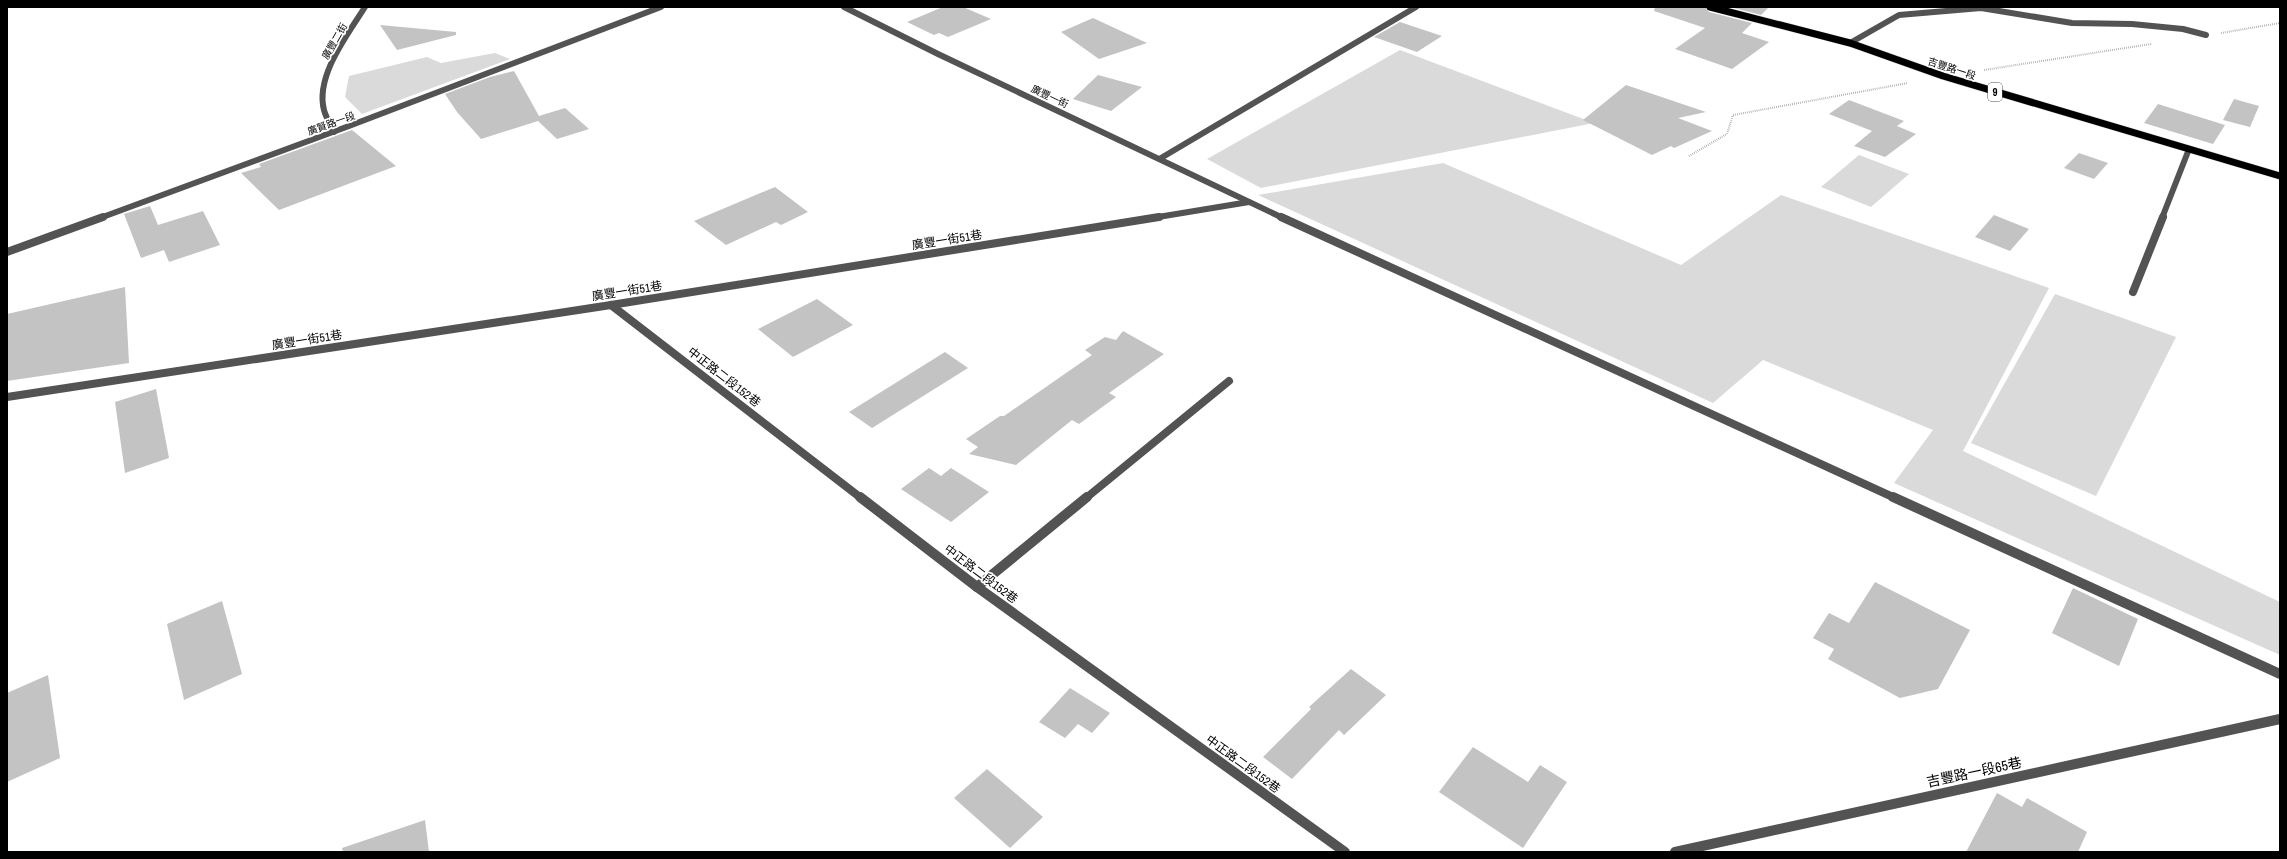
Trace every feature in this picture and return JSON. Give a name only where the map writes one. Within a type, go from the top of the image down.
[{"type":"main road","name":"吉豐路一段","points":[[1710,7],[1721,8],[1850,43],[1944,76],[2280,176]]},
{"type":"street","name":"廣豐二街","points":[[334,132],[323,108],[322,94],[331,64],[365,7]]},
{"type":"street","name":"廣賢路一段","points":[[7,252],[334,132],[660,7]]},
{"type":"street","name":"廣豐一街","points":[[844,7],[938,54],[1161,158],[1249,202],[2280,674]]},
{"type":"street","points":[[1161,158],[1416,7]]},
{"type":"street","points":[[1850,43],[1899,15],[1981,8],[2072,23],[2132,24],[2183,29],[2206,35]]},
{"type":"street","points":[[2133,292],[2189,149]]},
{"type":"street","name":"廣豐一街51巷","points":[[7,398],[612,305],[1249,202]]},
{"type":"street","name":"中正路二段152巷","points":[[612,305],[977,587],[1345,852]]},
{"type":"street","points":[[977,587],[1229,381]]},
{"type":"street","name":"吉豐路一段65巷","points":[[1674,852],[2280,719]]},
{"type":"shaded area","points":[[1400,50],[1594,123],[1261,188],[1207,159]]},
{"type":"shaded area","points":[[495,53],[510,59],[362,114],[345,97],[349,76],[427,57],[441,63]]},
{"type":"shaded area","points":[[1859,155],[1909,174],[1871,207],[1821,187]]},
{"type":"shaded area","points":[[1443,163],[1681,265],[1781,195],[2049,288],[1963,451],[2280,602],[2280,655],[1894,483],[1933,430],[1763,360],[1713,403],[1258,195]]},
{"type":"shaded area","points":[[2055,294],[2176,337],[2096,496],[1971,443]]},
{"type":"building","points":[[943,7],[963,7],[991,19],[948,37],[939,33],[934,35],[907,22]]},
{"type":"building","points":[[1655,7],[1705,7],[1709,12],[1752,23],[1742,33],[1769,42],[1732,69],[1675,49],[1705,28],[1654,11]]},
{"type":"building","points":[[1730,7],[1769,7],[1761,15]]},
{"type":"building","points":[[1093,18],[1147,43],[1099,59],[1061,32]]},
{"type":"building","points":[[1400,22],[1442,36],[1417,52],[1374,37]]},
{"type":"building","points":[[380,25],[456,32],[456,35],[397,50]]},
{"type":"building","points":[[514,71],[539,116],[565,108],[589,129],[557,139],[538,121],[481,139],[457,112],[445,94],[490,77]]},
{"type":"building","points":[[1098,75],[1142,87],[1111,111],[1073,99]]},
{"type":"building","points":[[1626,85],[1706,112],[1678,118],[1712,131],[1674,148],[1671,146],[1652,155],[1583,120]]},
{"type":"building","points":[[2234,99],[2259,106],[2250,127],[2223,120]]},
{"type":"building","points":[[1849,100],[1904,121],[1897,126],[1916,134],[1885,157],[1854,146],[1872,131],[1829,114]]},
{"type":"building","points":[[2158,104],[2225,125],[2213,144],[2144,123]]},
{"type":"building","points":[[352,130],[396,166],[279,210],[241,173],[261,167],[259,164]]},
{"type":"building","points":[[2079,153],[2108,163],[2094,179],[2064,168]]},
{"type":"building","points":[[775,187],[808,212],[781,225],[776,222],[726,245],[694,221]]},
{"type":"building","points":[[150,206],[158,225],[203,211],[220,245],[169,262],[164,250],[141,258],[124,214]]},
{"type":"building","points":[[1994,215],[2029,229],[2010,251],[1975,237]]},
{"type":"building","points":[[125,287],[129,363],[7,381],[7,314]]},
{"type":"building","points":[[817,299],[853,325],[793,357],[758,329]]},
{"type":"building","points":[[1123,331],[1164,354],[1109,393],[1116,397],[1079,424],[1072,420],[1016,465],[969,454],[978,447],[966,439],[1000,416],[1004,416],[1092,355],[1085,350],[1105,337],[1116,340]]},
{"type":"building","points":[[945,352],[968,368],[872,428],[849,412]]},
{"type":"building","points":[[156,389],[169,458],[125,473],[115,402]]},
{"type":"building","points":[[929,468],[941,476],[951,468],[989,492],[951,522],[901,489]]},
{"type":"building","points":[[1875,582],[1970,630],[1938,689],[1900,698],[1828,659],[1834,649],[1813,638],[1829,613],[1849,623]]},
{"type":"building","points":[[2073,588],[2138,619],[2119,666],[2052,633]]},
{"type":"building","points":[[222,601],[242,674],[184,700],[167,624]]},
{"type":"building","points":[[1351,669],[1386,695],[1344,735],[1339,730],[1292,779],[1263,757],[1311,709],[1309,707]]},
{"type":"building","points":[[48,675],[60,758],[7,782],[7,693]]},
{"type":"building","points":[[1070,688],[1110,713],[1092,733],[1078,724],[1065,738],[1039,722]]},
{"type":"building","points":[[1473,747],[1528,782],[1540,765],[1567,782],[1523,848],[1439,792]]},
{"type":"building","points":[[987,769],[1043,817],[1010,848],[954,798]]},
{"type":"building","points":[[1997,793],[2022,807],[2027,798],[2087,832],[2078,852],[1966,852]]},
{"type":"building","points":[[425,820],[429,852],[343,852],[342,848]]}]
